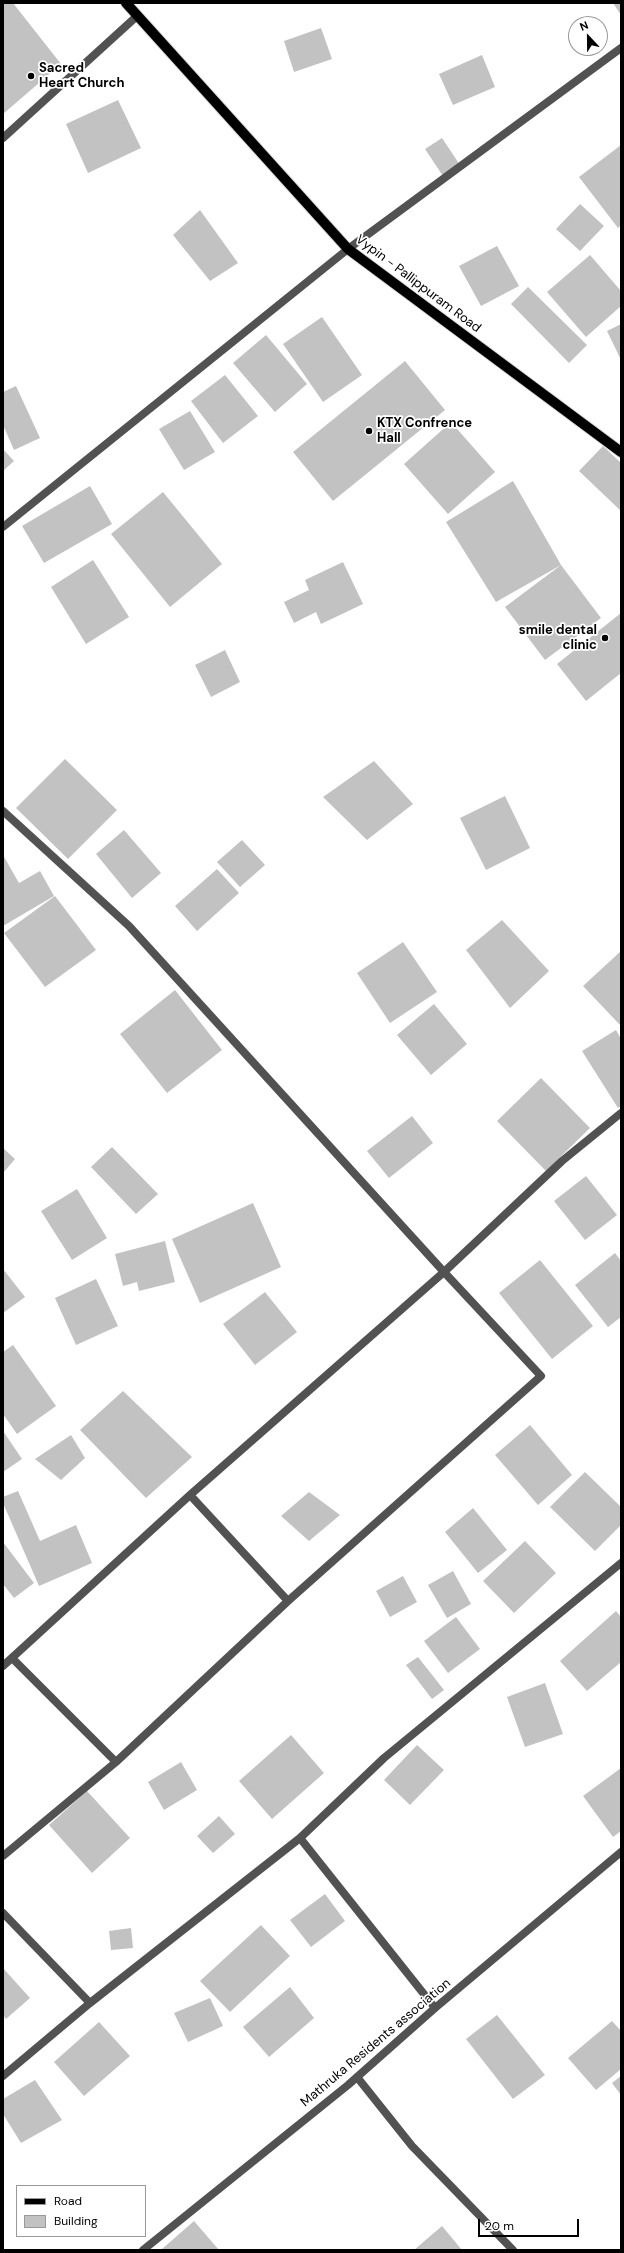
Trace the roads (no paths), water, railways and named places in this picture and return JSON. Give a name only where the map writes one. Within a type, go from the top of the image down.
[{"type":"main road","name":"Vypin - Pallippuram Road","points":[[126,3],[348,249],[621,452]]},
{"type":"street","points":[[3,138],[137,16]]},
{"type":"street","points":[[3,526],[348,249],[621,48]]},
{"type":"street","points":[[3,811],[129,926],[444,1272],[541,1376],[288,1600],[116,1762],[3,1856]]},
{"type":"street","points":[[3,1666],[190,1495],[444,1272],[562,1161],[621,1114]]},
{"type":"street","points":[[190,1495],[288,1600]]},
{"type":"street","points":[[3,2076],[90,2003],[300,1838],[384,1758],[621,1563]]},
{"type":"street","points":[[12,1658],[116,1762]]},
{"type":"street","points":[[300,1838],[435,2008]]},
{"type":"street","name":"Mathruka Residents association","points":[[143,2250],[357,2077],[435,2008],[621,1852]]},
{"type":"street","points":[[3,1913],[90,2003]]},
{"type":"street","points":[[357,2077],[412,2146],[513,2250]]},
{"type":"place","name":"Sacred Heart Church","points":[[31,76]]},
{"type":"place","name":"KTX Confrence Hall","points":[[369,431]]},
{"type":"place","name":"smile dental clinic","points":[[605,638]]}]
